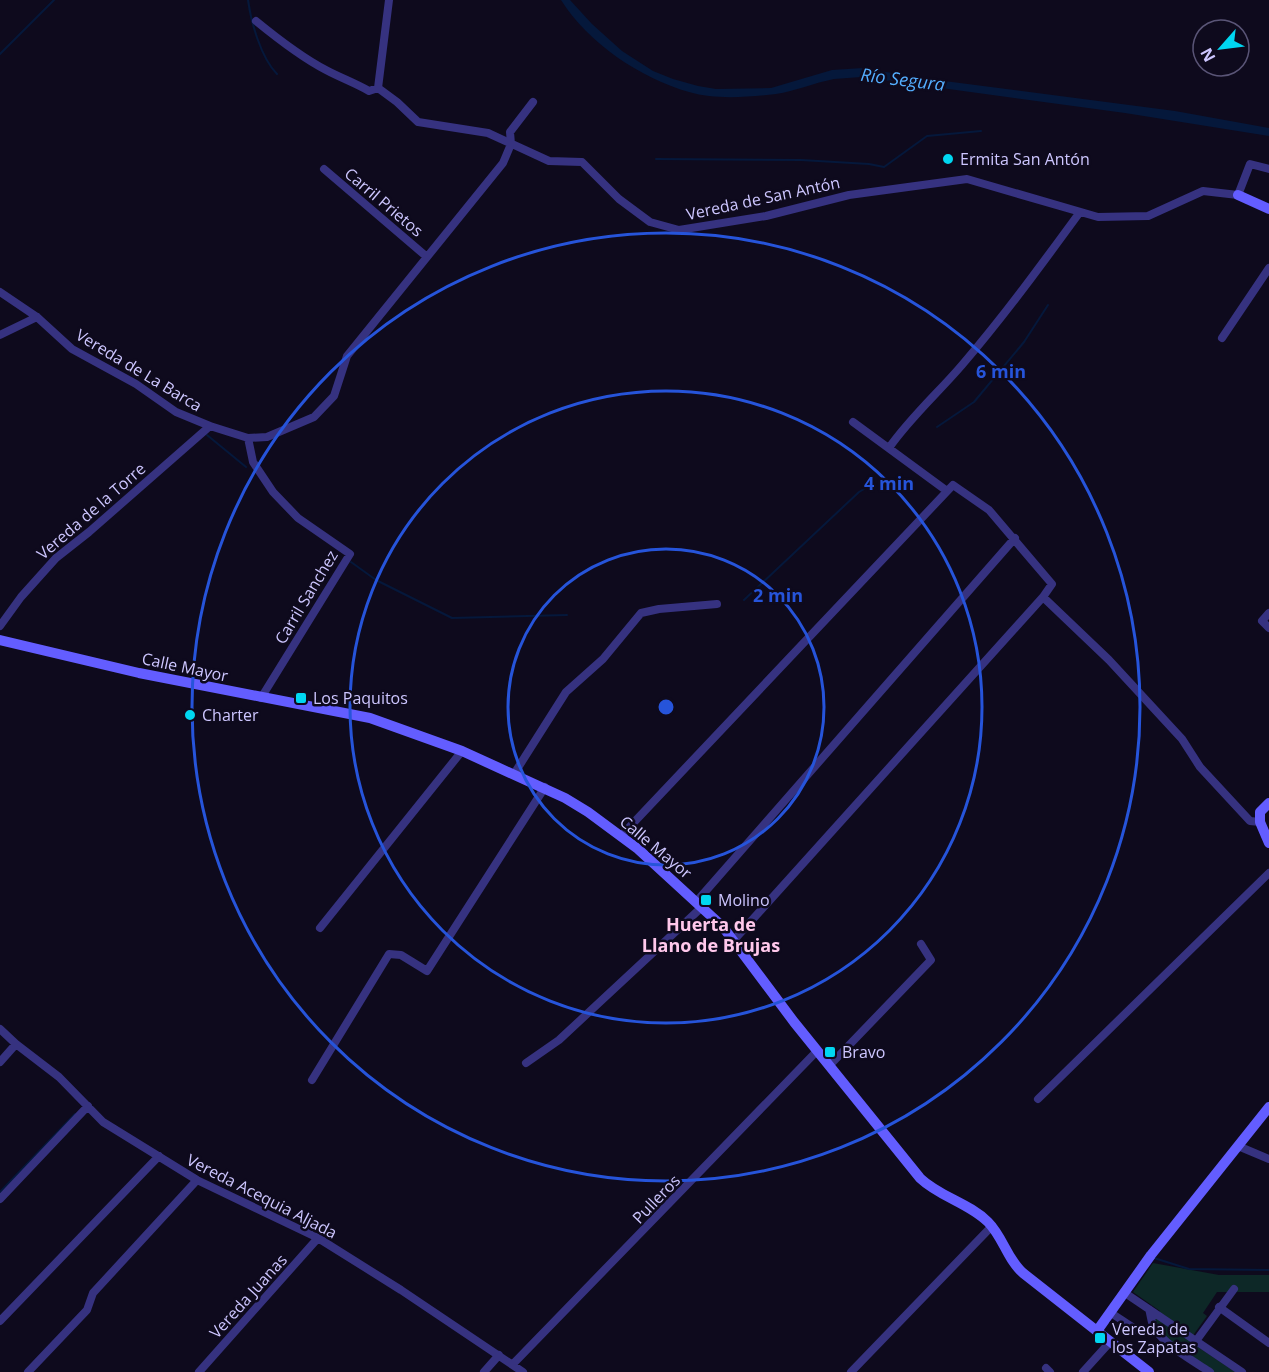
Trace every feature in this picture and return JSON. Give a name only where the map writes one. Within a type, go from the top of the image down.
[{"type":"main road","name":"Vereda de San Antón","points":[[1238,195],[1269,209]]},
{"type":"main road","name":"Calle Mayor","points":[[0,640],[139,673],[370,718],[462,751],[545,787],[576,804],[647,856],[700,904],[734,940],[774,997],[920,1178],[936,1191],[981,1216],[992,1226],[1017,1268],[1149,1372]]},
{"type":"main road","points":[[1269,803],[1260,812],[1260,822],[1269,843]]},
{"type":"main road","points":[[1097,1331],[1151,1256],[1269,1107]]},
{"type":"street","points":[[256,21],[299,54],[327,71],[348,79],[369,91],[378,88],[389,0]]},
{"type":"street","name":"Vereda de San Antón","points":[[378,88],[418,122],[488,133],[549,161],[582,162],[618,199],[650,222],[679,230],[766,216],[849,195],[967,179],[1098,217],[1148,216],[1203,191],[1238,195]]},
{"type":"street","points":[[210,426],[248,438],[267,437],[314,417],[334,396],[347,356],[503,163],[511,144],[510,132],[533,102]]},
{"type":"street","points":[[1238,195],[1250,164],[1269,169]]},
{"type":"street","name":"Carril Prietos","points":[[324,169],[427,256]]},
{"type":"street","points":[[889,448],[962,366],[1024,289],[1080,212]]},
{"type":"street","points":[[1222,338],[1269,268]]},
{"type":"street","name":"Vereda de La Barca","points":[[0,292],[37,317],[72,349],[136,384],[176,412],[210,426]]},
{"type":"street","points":[[0,335],[37,317]]},
{"type":"street","points":[[854,422],[947,491]]},
{"type":"street","name":"Vereda de la Torre","points":[[0,626],[21,597],[56,558],[210,426]]},
{"type":"street","name":"Carril Sanchez","points":[[248,438],[253,462],[273,492],[298,518],[350,554],[261,698]]},
{"type":"street","points":[[621,836],[953,484],[989,510],[1052,584],[1043,597],[734,940]]},
{"type":"street","points":[[526,1063],[559,1040],[700,904],[1015,538]]},
{"type":"street","points":[[1043,597],[1109,660],[1182,739],[1200,767],[1250,821],[1260,822]]},
{"type":"street","points":[[514,774],[566,692],[603,659],[641,613],[659,609],[717,604]]},
{"type":"street","points":[[1269,613],[1262,621],[1269,628]]},
{"type":"street","points":[[320,928],[462,751]]},
{"type":"street","points":[[312,1080],[388,954],[401,955],[427,971],[545,787]]},
{"type":"street","points":[[1038,1100],[1269,873]]},
{"type":"street","points":[[829,1066],[931,960],[921,944]]},
{"type":"street","name":"Vereda Acequia Aljada","points":[[0,1029],[59,1077],[103,1122],[197,1180],[318,1238],[401,1290],[523,1372]]},
{"type":"street","points":[[0,1062],[16,1044]]},
{"type":"street","name":"Pulleros","points":[[513,1364],[817,1051]]},
{"type":"street","points":[[0,1199],[88,1106]]},
{"type":"street","points":[[1238,1146],[1269,1159]]},
{"type":"street","points":[[0,1320],[159,1156]]},
{"type":"street","points":[[28,1372],[87,1310],[93,1293],[197,1180]]},
{"type":"street","points":[[851,1372],[992,1226]]},
{"type":"street","name":"Vereda Juanas","points":[[199,1372],[318,1238]]},
{"type":"street","points":[[1196,1341],[1234,1288]]},
{"type":"street","points":[[1125,1293],[1242,1372]]},
{"type":"street","points":[[1219,1307],[1269,1342]]},
{"type":"street","points":[[1149,1309],[1153,1326],[1157,1331],[1177,1350],[1210,1372]]},
{"type":"street","points":[[1111,1313],[1140,1332]]},
{"type":"street","points":[[1083,1372],[1111,1341]]},
{"type":"street","points":[[484,1372],[499,1355]]},
{"type":"green space","points":[[1153,1263],[1219,1275],[1269,1275],[1269,1292],[1217,1292],[1203,1313],[1207,1316],[1189,1341],[1235,1372],[1213,1372],[1149,1329],[1160,1311],[1133,1292]]},
{"type":"water","name":"Río Segura","points":[[561,0],[570,0],[622,51],[653,71],[698,86],[716,89],[771,88],[832,70],[863,68],[921,78],[1175,111],[1269,128],[1269,136],[1125,113],[861,77],[834,79],[776,94],[732,97],[699,95],[652,78],[617,57],[586,31]]},
{"type":"waterway","points":[[0,54],[54,0]]},
{"type":"waterway","points":[[248,0],[254,29],[266,59],[277,74]]},
{"type":"waterway","points":[[656,159],[801,160],[884,167],[927,136],[981,131]]},
{"type":"waterway","points":[[937,427],[974,402],[1024,342],[1048,305]]},
{"type":"waterway","points":[[207,435],[246,467]]},
{"type":"waterway","points":[[744,600],[859,492],[871,485]]},
{"type":"waterway","points":[[351,562],[376,580],[452,618],[567,615]]},
{"type":"waterway","points":[[0,1192],[75,1114]]},
{"type":"waterway","points":[[1154,1258],[1189,1269],[1269,1270]]},
{"type":"place","name":"Ermita San Antón","points":[[948,159]]},
{"type":"place","name":"Los Paquitos","points":[[301,698]]},
{"type":"place","name":"Charter","points":[[190,715]]},
{"type":"place","name":"Molino","points":[[706,900]]},
{"type":"place","name":"Bravo","points":[[830,1052]]},
{"type":"place","name":"Vereda de los Zapatas","points":[[1100,1338]]},
{"type":"district","name":"Huerta de Llano de Brujas","points":[[711,934]]}]
